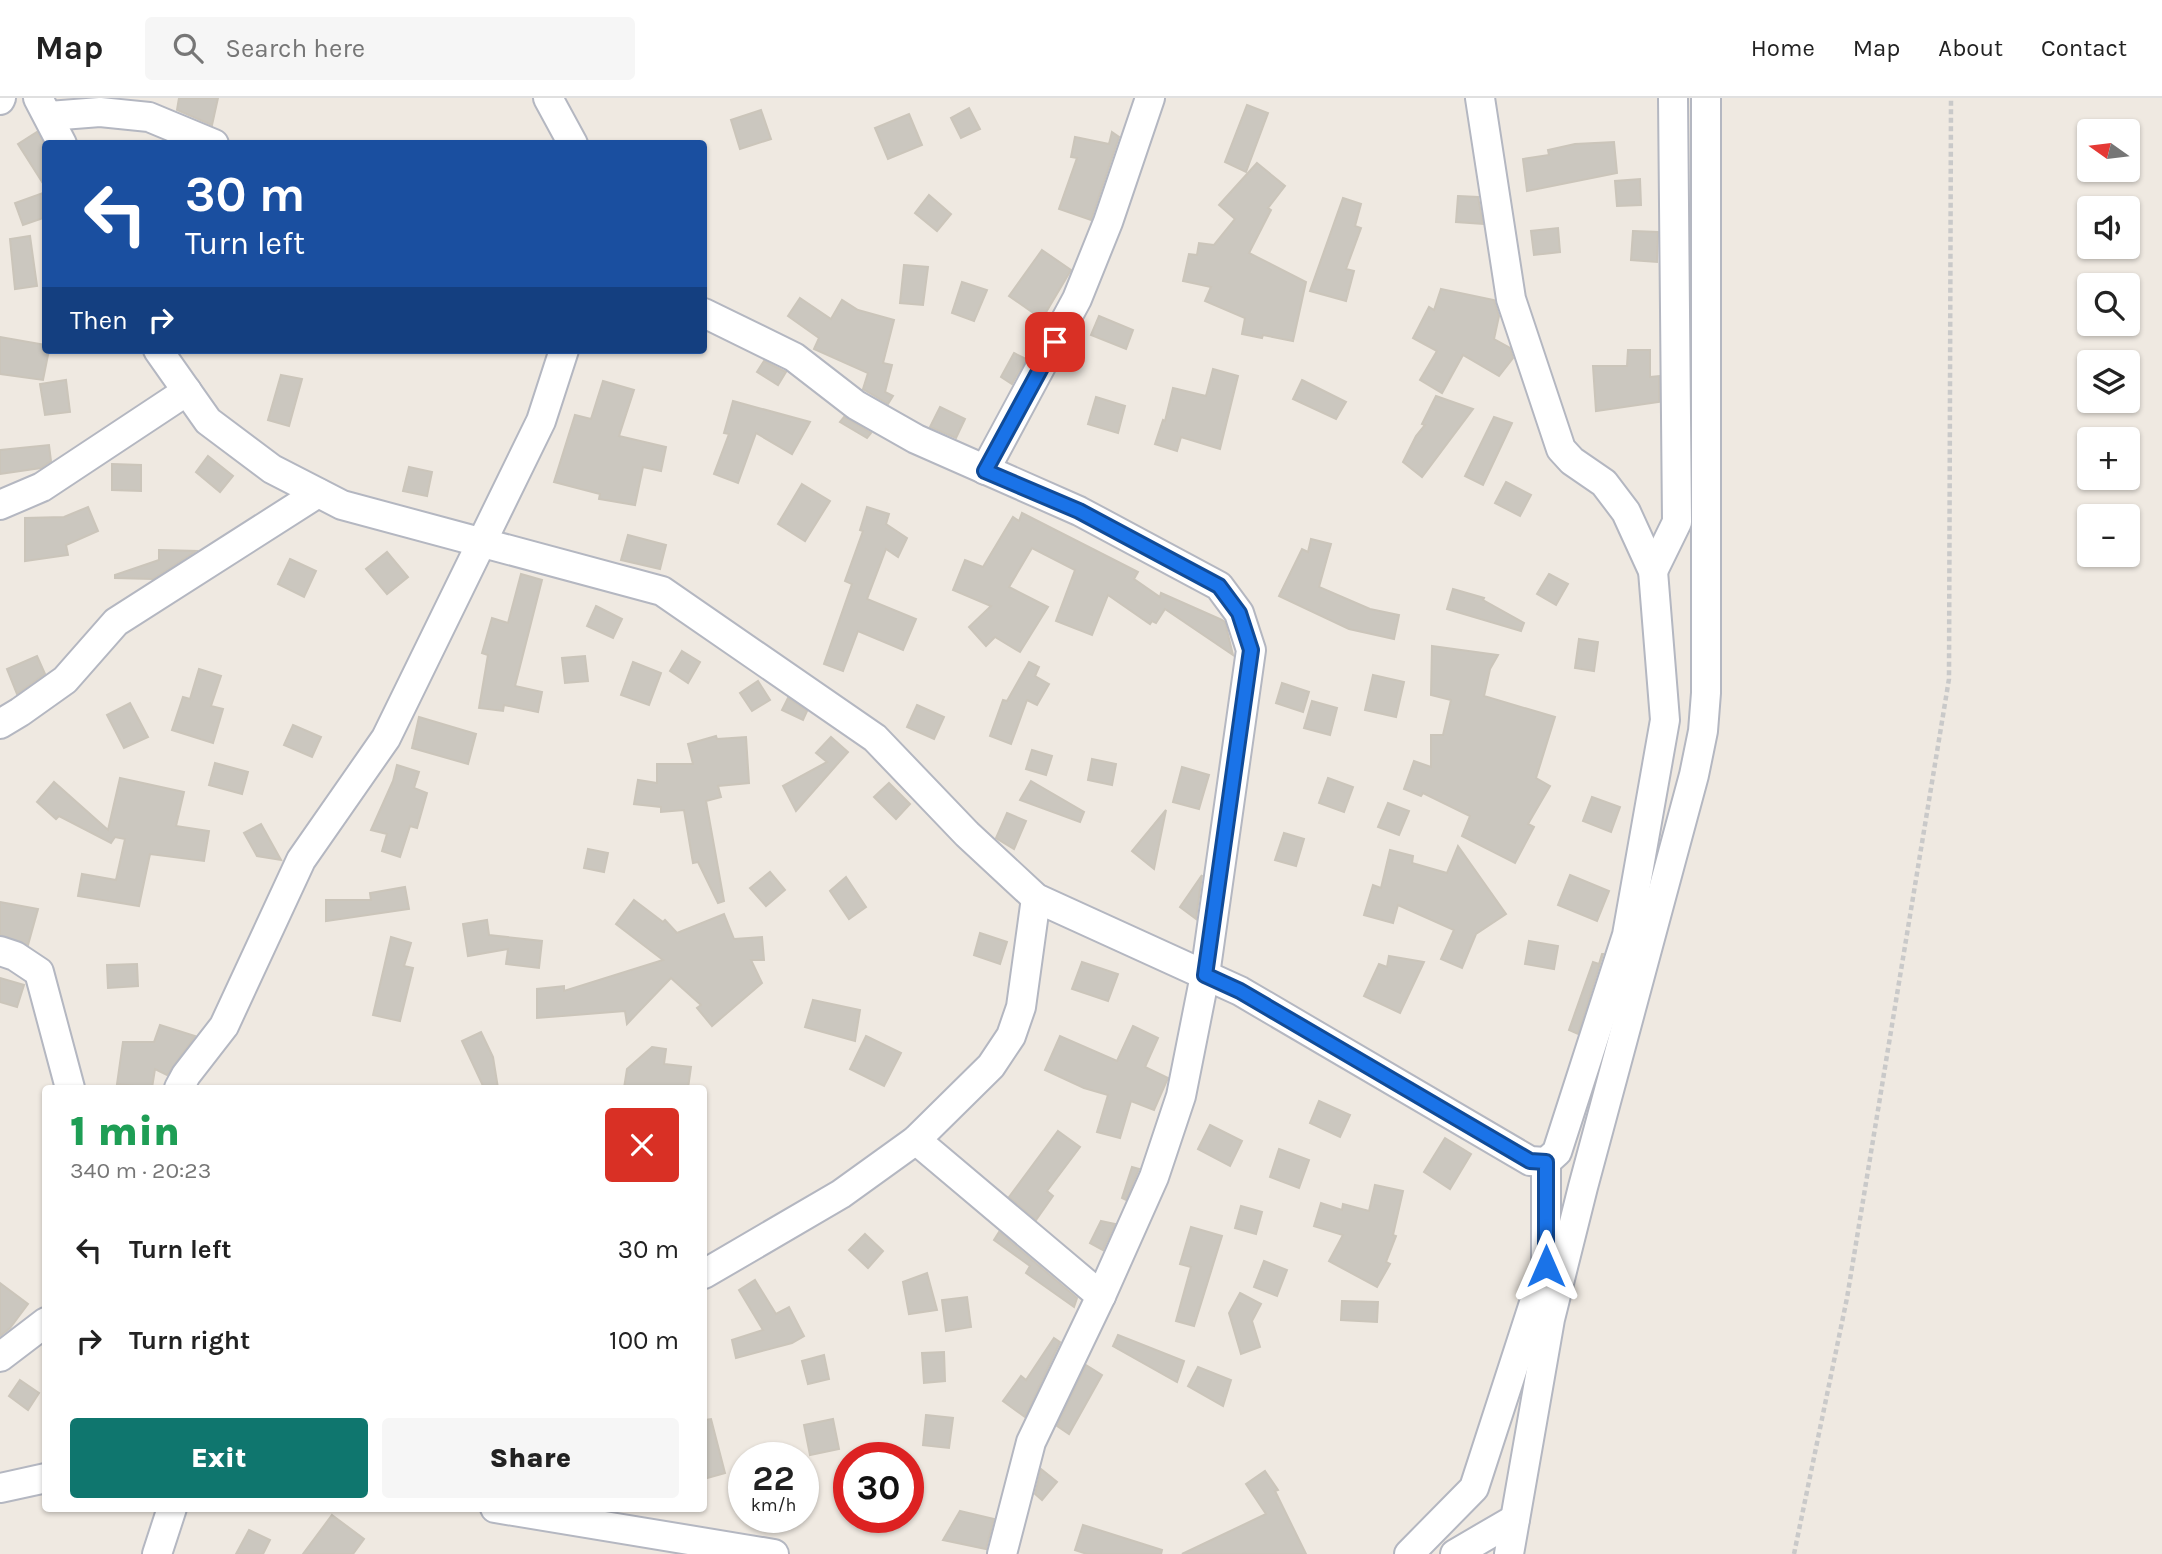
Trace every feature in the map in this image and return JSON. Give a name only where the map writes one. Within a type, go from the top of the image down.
[{"type":"street","points":[[548,98],[570,140]]},
{"type":"street","points":[[985,471],[1077,299],[1108,222],[1150,98]]},
{"type":"street","points":[[161,354],[208,421],[272,469],[342,505],[662,591],[875,738],[967,834],[1036,898],[1251,998],[1530,1161],[1546,1162],[1557,1152],[1627,935],[1665,720],[1653,571],[1626,512],[1604,483],[1572,461],[1561,449],[1511,299],[1480,98]]},
{"type":"street","points":[[1653,571],[1677,522],[1672,98]]},
{"type":"street","points":[[1509,1554],[1550,1319],[1694,775],[1703,731],[1706,693],[1706,98]]},
{"type":"street","points":[[43,107],[60,140]]},
{"type":"street","points":[[43,107],[149,117],[204,140]]},
{"type":"street","points":[[707,314],[794,357],[856,405],[916,439],[1079,511],[1219,586],[1239,613],[1251,650],[1205,975],[1181,1096],[1154,1177],[1031,1442],[1002,1554]]},
{"type":"street","points":[[180,1085],[228,1017],[300,860],[386,738],[541,421],[563,354]]},
{"type":"street","points":[[0,505],[42,487],[187,391]]},
{"type":"street","points":[[0,724],[65,680],[116,622],[318,493]]},
{"type":"street","points":[[707,1272],[841,1194],[916,1140],[991,1066],[1011,1036],[1021,1007],[1036,898]]},
{"type":"street","points":[[0,951],[15,956],[39,972],[69,1085]]},
{"type":"street","points":[[916,1140],[1101,1296]]},
{"type":"street","points":[[1409,1554],[1474,1488],[1546,1266],[1546,1162]]},
{"type":"street","points":[[0,1357],[42,1325]]},
{"type":"street","points":[[0,1488],[42,1479]]},
{"type":"street","points":[[157,1554],[171,1512]]},
{"type":"street","points":[[519,1512],[774,1554]]},
{"type":"street","points":[[1455,1554],[1515,1519]]},
{"type":"path","points":[[1794,1554],[1847,1298],[1949,679],[1951,98]]},
{"type":"building","points":[[179,98],[218,98],[212,125],[177,110]]},
{"type":"building","points":[[1247,105],[1268,113],[1246,172],[1225,162]]},
{"type":"building","points":[[969,108],[980,129],[961,138],[951,118]]},
{"type":"building","points":[[761,110],[771,139],[740,149],[731,120]]},
{"type":"building","points":[[909,114],[922,145],[888,159],[875,128]]},
{"type":"building","points":[[37,132],[42,141],[42,182],[18,144]]},
{"type":"building","points":[[1112,132],[1119,137],[1091,220],[1059,209],[1077,158],[1071,157],[1075,137],[1109,144]]},
{"type":"building","points":[[1614,142],[1617,173],[1527,191],[1523,159],[1549,155],[1548,150],[1575,144]]},
{"type":"building","points":[[1257,163],[1285,186],[1268,208],[1271,210],[1249,253],[1306,282],[1293,341],[1242,334],[1245,318],[1205,301],[1211,287],[1183,281],[1189,254],[1197,255],[1199,243],[1214,245],[1235,219],[1219,205]]},
{"type":"building","points":[[1640,179],[1641,205],[1617,206],[1615,181]]},
{"type":"building","points":[[42,193],[42,218],[23,225],[15,203]]},
{"type":"building","points":[[929,195],[951,214],[937,231],[915,213]]},
{"type":"building","points":[[1458,196],[1478,197],[1483,224],[1456,222]]},
{"type":"building","points":[[1343,198],[1361,204],[1355,226],[1361,228],[1346,269],[1354,271],[1346,301],[1310,291]]},
{"type":"building","points":[[1558,228],[1560,252],[1534,255],[1531,231]]},
{"type":"building","points":[[1633,231],[1658,232],[1657,262],[1631,260]]},
{"type":"building","points":[[30,236],[37,286],[15,289],[10,239]]},
{"type":"building","points":[[1042,250],[1071,270],[1042,319],[1009,296]]},
{"type":"building","points":[[904,265],[928,267],[923,305],[900,303]]},
{"type":"building","points":[[962,282],[987,290],[974,321],[952,313]]},
{"type":"building","points":[[1441,289],[1494,300],[1499,316],[1494,339],[1510,348],[1513,358],[1499,376],[1463,355],[1442,393],[1420,380],[1437,351],[1413,338],[1429,307],[1434,310]]},
{"type":"building","points":[[800,298],[831,319],[842,300],[858,310],[894,320],[883,363],[892,365],[885,392],[893,396],[888,404],[863,389],[868,373],[814,349],[819,338],[788,316]]},
{"type":"building","points":[[1099,316],[1133,330],[1126,349],[1091,335]]},
{"type":"building","points":[[0,337],[42,344],[42,354],[48,354],[43,380],[0,374]]},
{"type":"building","points":[[1628,350],[1650,350],[1650,377],[1659,376],[1659,402],[1596,411],[1593,366],[1627,366]]},
{"type":"building","points":[[1014,353],[1026,359],[1012,384],[1001,377]]},
{"type":"building","points":[[764,361],[786,372],[778,385],[757,372]]},
{"type":"building","points":[[1213,369],[1238,376],[1220,449],[1181,437],[1177,451],[1155,444],[1163,420],[1165,421],[1173,388],[1206,396]]},
{"type":"building","points":[[281,375],[302,379],[289,426],[268,420]]},
{"type":"building","points":[[66,380],[70,412],[45,415],[40,384]]},
{"type":"building","points":[[1302,380],[1346,402],[1336,419],[1293,399]]},
{"type":"building","points":[[603,381],[634,390],[619,436],[666,447],[661,471],[643,467],[635,505],[599,499],[600,494],[554,482],[575,415],[591,419]]},
{"type":"building","points":[[1436,396],[1473,409],[1422,477],[1403,462],[1416,436],[1425,425],[1422,424]]},
{"type":"building","points":[[1096,397],[1125,406],[1118,433],[1088,424]]},
{"type":"building","points":[[733,401],[810,422],[792,454],[756,433],[738,483],[714,474],[729,434],[724,433]]},
{"type":"building","points":[[940,407],[965,419],[956,438],[930,427]]},
{"type":"building","points":[[844,417],[871,433],[867,438],[840,422]]},
{"type":"building","points":[[1494,417],[1512,423],[1483,485],[1465,476]]},
{"type":"building","points":[[49,445],[51,461],[41,468],[0,474],[0,450]]},
{"type":"building","points":[[208,456],[233,476],[220,492],[196,472]]},
{"type":"building","points":[[112,464],[141,465],[141,491],[112,490]]},
{"type":"building","points":[[409,467],[432,472],[427,496],[403,491]]},
{"type":"building","points":[[1506,482],[1531,495],[1520,516],[1495,503]]},
{"type":"building","points":[[802,484],[830,501],[805,541],[778,524]]},
{"type":"building","points":[[88,507],[98,531],[66,545],[68,555],[25,561],[25,518],[64,517]]},
{"type":"building","points":[[867,507],[889,514],[886,524],[907,538],[898,557],[886,549],[867,599],[916,619],[903,650],[858,631],[843,671],[824,664],[852,584],[845,581],[863,531],[860,530]]},
{"type":"building","points":[[1022,513],[1138,572],[1134,579],[1160,597],[1161,593],[1225,622],[1233,655],[1165,609],[1156,623],[1152,621],[1150,624],[1108,595],[1092,635],[1056,621],[1075,570],[1032,548],[1009,587],[1048,607],[1020,652],[995,637],[986,646],[969,627],[991,606],[953,590],[965,560],[983,567],[1013,517],[1019,521]]},
{"type":"building","points":[[628,535],[666,545],[660,569],[621,560]]},
{"type":"building","points":[[1311,539],[1331,544],[1319,587],[1370,609],[1399,615],[1394,639],[1349,629],[1279,596],[1302,549],[1308,552]]},
{"type":"building","points":[[159,550],[196,551],[153,579],[115,578],[115,575],[159,560]]},
{"type":"building","points":[[387,552],[408,577],[387,594],[366,569]]},
{"type":"building","points":[[290,559],[316,571],[304,597],[278,584]]},
{"type":"building","points":[[521,574],[542,580],[515,686],[542,692],[538,712],[504,705],[503,711],[479,708],[488,655],[482,653],[492,618],[508,623]]},
{"type":"building","points":[[1549,574],[1568,584],[1556,605],[1537,594]]},
{"type":"building","points":[[1453,589],[1484,598],[1483,600],[1524,623],[1521,631],[1447,609]]},
{"type":"building","points":[[596,606],[622,619],[613,638],[587,626]]},
{"type":"building","points":[[1579,639],[1598,642],[1594,671],[1575,668]]},
{"type":"building","points":[[1432,646],[1498,655],[1490,669],[1484,696],[1555,717],[1536,778],[1550,786],[1528,824],[1534,827],[1515,863],[1462,836],[1470,816],[1423,793],[1421,796],[1404,789],[1414,761],[1431,767],[1431,735],[1443,735],[1451,700],[1431,695]]},
{"type":"building","points":[[682,651],[700,662],[688,683],[670,671]]},
{"type":"building","points":[[37,656],[45,674],[17,694],[7,669]]},
{"type":"building","points":[[585,656],[588,681],[565,683],[562,658]]},
{"type":"building","points":[[633,662],[661,673],[649,705],[621,695]]},
{"type":"building","points":[[1029,662],[1039,667],[1035,676],[1049,684],[1037,705],[1027,700],[1011,744],[990,736],[1003,700],[1007,701]]},
{"type":"building","points":[[199,669],[221,676],[211,706],[223,709],[213,743],[172,730],[183,697],[190,699]]},
{"type":"building","points":[[1373,675],[1404,682],[1396,717],[1365,710]]},
{"type":"building","points":[[758,681],[770,700],[752,711],[740,693]]},
{"type":"building","points":[[1282,683],[1309,692],[1303,712],[1276,703]]},
{"type":"building","points":[[788,698],[807,711],[803,720],[782,710]]},
{"type":"building","points":[[1312,701],[1337,708],[1330,735],[1304,728]]},
{"type":"building","points":[[130,703],[148,737],[124,748],[107,715]]},
{"type":"building","points":[[917,705],[944,717],[934,739],[907,727]]},
{"type":"building","points":[[419,717],[476,734],[468,764],[412,748]]},
{"type":"building","points":[[293,725],[321,737],[312,757],[284,745]]},
{"type":"building","points":[[716,736],[717,739],[746,737],[749,783],[718,786],[721,797],[706,801],[724,901],[718,903],[698,862],[693,863],[684,810],[661,812],[661,807],[634,804],[638,780],[657,783],[657,764],[693,764],[688,744]]},
{"type":"building","points":[[831,737],[848,752],[796,811],[783,786],[827,762],[816,753]]},
{"type":"building","points":[[1032,750],[1052,756],[1046,775],[1026,769]]},
{"type":"building","points":[[1092,759],[1116,764],[1112,785],[1088,780]]},
{"type":"building","points":[[215,763],[248,772],[242,794],[209,785]]},
{"type":"building","points":[[397,765],[419,772],[414,788],[427,793],[417,828],[410,826],[400,857],[382,851],[387,834],[371,830],[393,781]]},
{"type":"building","points":[[1182,767],[1209,775],[1199,809],[1173,802]]},
{"type":"building","points":[[120,778],[184,792],[176,826],[209,831],[204,861],[150,854],[139,906],[78,896],[82,874],[116,880],[125,839],[115,837],[111,843],[59,816],[56,819],[37,802],[54,782],[108,830]]},
{"type":"building","points":[[1328,778],[1353,787],[1344,812],[1319,803]]},
{"type":"building","points":[[1031,781],[1084,812],[1080,822],[1020,800]]},
{"type":"building","points":[[889,783],[910,804],[896,819],[874,797]]},
{"type":"building","points":[[1592,797],[1620,807],[1611,832],[1583,821]]},
{"type":"building","points":[[1388,803],[1409,811],[1399,835],[1378,827]]},
{"type":"building","points":[[1166,810],[1154,869],[1132,851]]},
{"type":"building","points":[[1007,813],[1026,821],[1014,849],[996,838]]},
{"type":"building","points":[[261,824],[281,860],[257,856],[244,833]]},
{"type":"building","points":[[1284,833],[1304,839],[1296,866],[1275,860]]},
{"type":"building","points":[[1458,846],[1506,914],[1476,934],[1462,968],[1441,959],[1454,930],[1398,905],[1393,923],[1364,915],[1373,885],[1381,888],[1390,850],[1413,856],[1412,863],[1447,873]]},
{"type":"building","points":[[588,849],[608,853],[604,872],[584,868]]},
{"type":"building","points":[[770,872],[785,890],[766,906],[750,888]]},
{"type":"building","points":[[1202,875],[1196,919],[1180,907]]},
{"type":"building","points":[[1570,875],[1609,891],[1597,921],[1558,905]]},
{"type":"building","points":[[846,877],[866,907],[849,919],[830,891]]},
{"type":"building","points":[[405,887],[409,909],[326,921],[326,900],[371,900],[370,893]]},
{"type":"building","points":[[634,900],[663,922],[665,920],[677,933],[724,914],[734,939],[762,937],[764,960],[751,960],[762,983],[712,1026],[697,1008],[701,1005],[671,978],[627,1024],[625,1011],[537,1018],[537,989],[564,986],[564,991],[663,960],[616,924]]},
{"type":"building","points":[[0,902],[38,909],[28,945],[0,935]]},
{"type":"building","points":[[487,920],[489,935],[542,941],[539,968],[506,964],[508,949],[468,956],[463,924]]},
{"type":"building","points":[[980,933],[1007,942],[1000,964],[974,955]]},
{"type":"building","points":[[391,937],[411,943],[404,966],[413,968],[400,1021],[373,1015]]},
{"type":"building","points":[[1529,941],[1558,946],[1554,969],[1525,964]]},
{"type":"building","points":[[1603,954],[1578,1034],[1569,1030],[1593,962],[1599,964]]},
{"type":"building","points":[[1389,956],[1424,962],[1400,1013],[1364,996],[1379,964],[1387,967]]},
{"type":"building","points":[[1082,962],[1118,974],[1108,1001],[1072,989]]},
{"type":"building","points":[[137,964],[138,986],[108,988],[107,965]]},
{"type":"building","points":[[0,978],[24,985],[17,1007],[0,1002]]},
{"type":"building","points":[[813,1000],[860,1010],[855,1041],[805,1027]]},
{"type":"building","points":[[160,1025],[195,1036],[167,1075],[155,1069],[152,1085],[117,1084],[123,1042],[154,1042]]},
{"type":"building","points":[[1133,1026],[1158,1038],[1145,1067],[1168,1078],[1154,1110],[1131,1101],[1120,1138],[1097,1132],[1108,1095],[1084,1088],[1045,1070],[1060,1036],[1117,1061]]},
{"type":"building","points":[[481,1032],[493,1057],[498,1085],[483,1085],[462,1041]]},
{"type":"building","points":[[866,1036],[901,1053],[884,1086],[850,1069]]},
{"type":"building","points":[[652,1047],[666,1049],[664,1064],[691,1067],[688,1085],[624,1085],[627,1069]]},
{"type":"building","points":[[1319,1101],[1350,1115],[1340,1137],[1310,1123]]},
{"type":"building","points":[[1210,1125],[1242,1141],[1230,1166],[1198,1149]]},
{"type":"building","points":[[1058,1131],[1080,1147],[1047,1191],[1053,1196],[1036,1220],[1009,1197]]},
{"type":"building","points":[[1445,1138],[1471,1154],[1450,1189],[1424,1172]]},
{"type":"building","points":[[1279,1149],[1309,1160],[1299,1188],[1270,1177]]},
{"type":"building","points":[[1132,1167],[1139,1169],[1126,1200],[1122,1198]]},
{"type":"building","points":[[1375,1185],[1403,1191],[1393,1235],[1396,1236],[1386,1262],[1390,1264],[1377,1287],[1329,1261],[1343,1235],[1314,1226],[1321,1203],[1342,1210],[1343,1204],[1369,1211]]},
{"type":"building","points":[[1241,1206],[1262,1212],[1256,1234],[1235,1228]]},
{"type":"building","points":[[1101,1221],[1115,1224],[1103,1250],[1090,1243]]},
{"type":"building","points":[[1191,1227],[1222,1236],[1194,1326],[1176,1321],[1191,1267],[1180,1264]]},
{"type":"building","points":[[999,1232],[1077,1298],[1074,1307],[1026,1273],[1030,1266],[994,1240]]},
{"type":"building","points":[[865,1234],[883,1251],[868,1268],[849,1250]]},
{"type":"building","points":[[1264,1261],[1287,1270],[1277,1296],[1254,1287]]},
{"type":"building","points":[[927,1273],[937,1310],[909,1314],[903,1282]]},
{"type":"building","points":[[755,1280],[776,1314],[789,1307],[804,1336],[792,1343],[736,1358],[732,1340],[763,1330],[739,1290]]},
{"type":"building","points":[[0,1283],[28,1304],[10,1328],[0,1336]]},
{"type":"building","points":[[1240,1293],[1261,1304],[1252,1321],[1260,1347],[1241,1354],[1229,1313]]},
{"type":"building","points":[[967,1297],[971,1327],[946,1331],[942,1300]]},
{"type":"building","points":[[1342,1301],[1378,1302],[1377,1322],[1341,1320]]},
{"type":"building","points":[[1118,1335],[1184,1361],[1177,1382],[1113,1346]]},
{"type":"building","points":[[1054,1338],[1060,1342],[1025,1417],[1003,1401],[1021,1376],[1026,1380]]},
{"type":"building","points":[[944,1352],[945,1381],[924,1383],[922,1353]]},
{"type":"building","points":[[824,1355],[829,1379],[808,1384],[802,1361]]},
{"type":"building","points":[[1086,1365],[1102,1375],[1069,1434],[1057,1426]]},
{"type":"building","points":[[1198,1367],[1231,1380],[1223,1406],[1188,1386]]},
{"type":"building","points":[[20,1380],[39,1393],[28,1410],[9,1396]]},
{"type":"building","points":[[926,1415],[953,1418],[949,1448],[924,1445]]},
{"type":"building","points":[[711,1419],[725,1473],[707,1478],[707,1420]]},
{"type":"building","points":[[833,1419],[838,1442],[833,1442],[833,1450],[819,1453],[819,1442],[807,1442],[804,1425]]},
{"type":"building","points":[[1041,1469],[1057,1482],[1042,1500],[1035,1494]]},
{"type":"building","points":[[1265,1471],[1278,1490],[1275,1491],[1306,1554],[1182,1554],[1266,1514],[1246,1484]]},
{"type":"building","points":[[960,1511],[994,1519],[986,1549],[943,1540]]},
{"type":"building","points":[[332,1515],[364,1539],[353,1554],[303,1554]]},
{"type":"building","points":[[1083,1525],[1162,1550],[1161,1554],[1087,1554],[1075,1550]]},
{"type":"building","points":[[249,1530],[270,1540],[263,1554],[236,1554]]},
{"type":"route","points":[[1055,342],[985,471],[1079,511],[1219,586],[1239,613],[1251,650],[1205,975],[1240,991],[1530,1161],[1546,1162],[1546,1266]]}]
